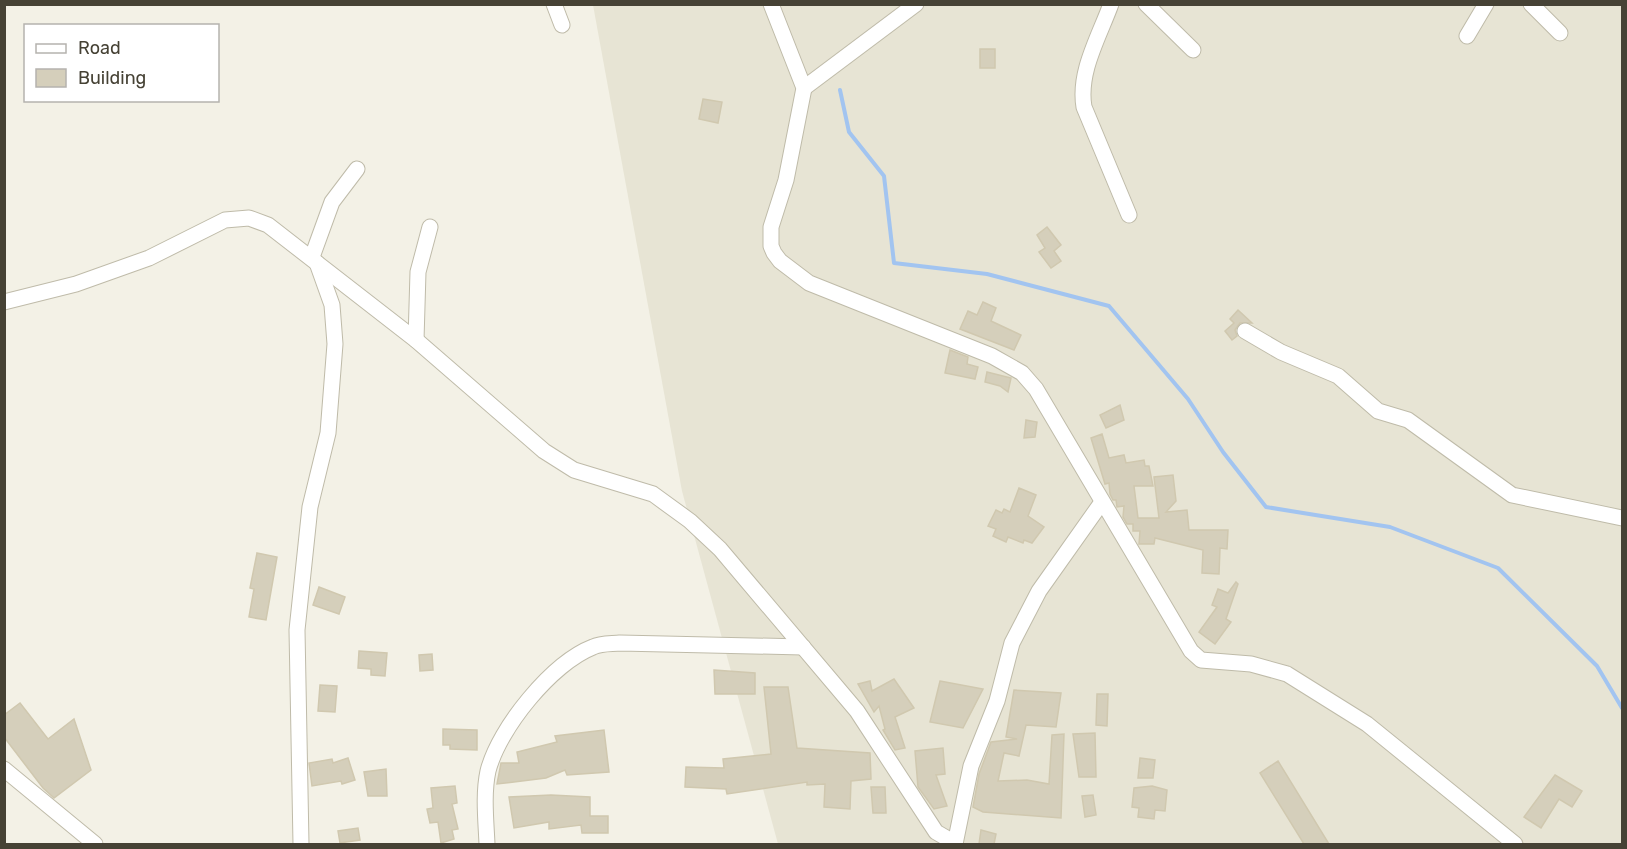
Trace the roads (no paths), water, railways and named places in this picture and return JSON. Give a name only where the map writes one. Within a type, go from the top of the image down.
[{"type":"street","points":[[554,4],[562,25]]},
{"type":"street","points":[[771,4],[804,88],[788,172],[771,227],[771,246],[774,253],[797,276],[809,283],[992,356],[1022,373],[1036,388],[1191,651],[1200,660],[1251,664],[1287,674],[1367,724],[1515,844]]},
{"type":"street","points":[[804,88],[916,4]]},
{"type":"street","points":[[1112,4],[1086,68],[1082,94],[1084,107],[1129,215]]},
{"type":"street","points":[[1146,4],[1193,50]]},
{"type":"street","points":[[1467,36],[1486,4]]},
{"type":"street","points":[[1531,4],[1560,33]]},
{"type":"street","points":[[301,844],[297,630],[310,507],[328,433],[335,344],[332,305],[314,260],[332,202],[357,169]]},
{"type":"street","points":[[4,302],[76,284],[139,261],[225,220],[249,218],[268,225],[416,340],[544,451],[574,470],[653,494],[690,521],[720,549],[857,711],[936,832],[955,844],[972,766],[997,701],[1012,643],[1039,591],[1102,502]]},
{"type":"street","points":[[416,340],[418,272],[430,227]]},
{"type":"street","points":[[1245,331],[1281,352],[1338,376],[1378,411],[1408,420],[1512,495],[1623,519]]},
{"type":"street","points":[[487,844],[485,814],[488,771],[507,725],[574,656],[595,646],[620,643],[803,647]]},
{"type":"street","points":[[4,769],[95,844]]},
{"type":"waterway","points":[[840,90],[849,132],[884,176],[894,263],[987,274],[1109,306],[1188,399],[1223,452],[1266,507],[1390,527],[1498,568],[1597,666],[1622,708]]}]
